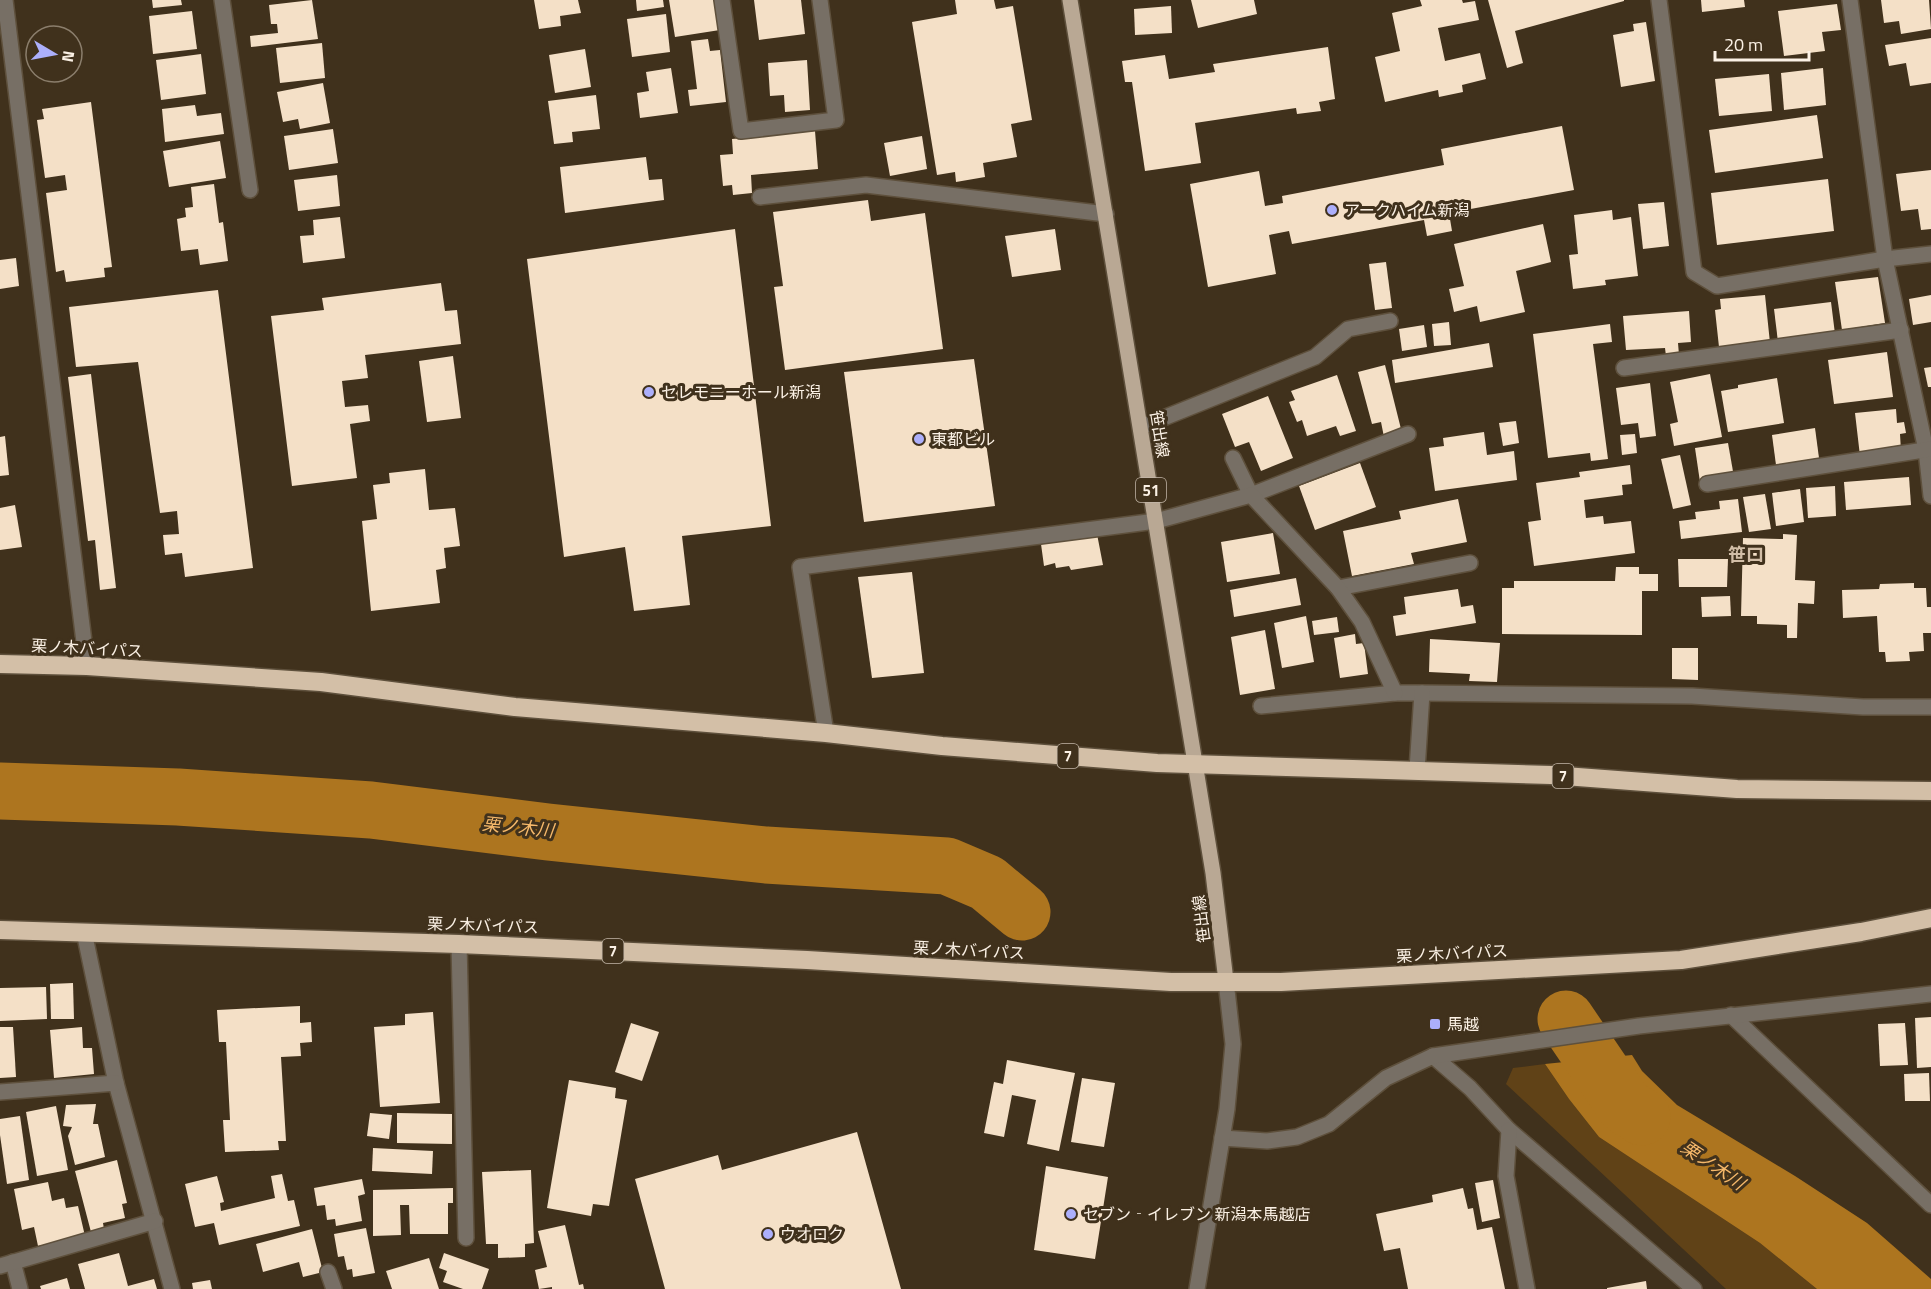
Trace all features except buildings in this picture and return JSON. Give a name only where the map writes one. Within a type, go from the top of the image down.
[{"type":"highway","name":"栗ノ木バイパス","points":[[0,664],[87,666],[321,682],[515,707],[1157,763],[1551,775],[1737,789],[1931,791]]},
{"type":"highway","name":"栗ノ木バイパス","points":[[0,930],[459,944],[807,960],[1171,982],[1281,982],[1681,960],[1861,932],[1931,918]]},
{"type":"main road","name":"笹出線","points":[[1070,0],[1213,873],[1226,981]]},
{"type":"street","points":[[5,0],[87,666]]},
{"type":"street","points":[[222,0],[250,190]]},
{"type":"street","points":[[722,0],[741,131],[836,120],[820,0]]},
{"type":"street","points":[[1659,0],[1694,272],[1718,286],[1885,259],[1931,254]]},
{"type":"street","points":[[1851,0],[1885,259],[1929,450],[1931,496]]},
{"type":"street","points":[[760,197],[866,185],[1106,214]]},
{"type":"street","points":[[1141,427],[1315,357],[1348,329],[1390,321]]},
{"type":"street","points":[[1624,368],[1901,330]]},
{"type":"street","points":[[826,733],[800,567],[1156,521],[1251,495],[1408,434]]},
{"type":"street","points":[[1707,484],[1929,450]]},
{"type":"street","points":[[1233,458],[1251,495],[1338,588],[1362,622],[1395,693]]},
{"type":"street","points":[[1338,588],[1470,563]]},
{"type":"street","points":[[1261,706],[1395,693],[1422,693],[1692,696],[1863,707],[1931,707]]},
{"type":"street","points":[[1417,770],[1422,693]]},
{"type":"street","points":[[84,932],[116,1083],[172,1289]]},
{"type":"street","points":[[459,944],[466,1238]]},
{"type":"street","points":[[1197,1289],[1227,1109],[1233,1044],[1226,981]]},
{"type":"street","points":[[1222,1138],[1267,1141],[1297,1137],[1329,1124],[1386,1078],[1433,1056],[1639,1026],[1931,994]]},
{"type":"street","points":[[1731,1016],[1931,1204]]},
{"type":"street","points":[[1433,1056],[1470,1088],[1509,1130],[1694,1289]]},
{"type":"street","points":[[0,1092],[116,1083]]},
{"type":"street","points":[[1509,1130],[1506,1176],[1527,1289]]},
{"type":"street","points":[[20,1289],[6,1264],[155,1221]]},
{"type":"street","points":[[328,1272],[334,1289]]},
{"type":"shaded area","points":[[1545,1064],[1599,1137],[1760,1243],[1817,1289],[1726,1289],[1506,1084],[1513,1068]]},
{"type":"water","points":[[1632,1055],[1642,1071],[1677,1105],[1795,1176],[1867,1223],[1931,1279],[1931,1289],[1817,1289],[1760,1243],[1599,1137],[1545,1064]]},
{"type":"waterway","name":"栗ノ木川","points":[[0,791],[178,797],[371,810],[548,832],[766,855],[947,866],[987,883],[1022,912]]},
{"type":"waterway","name":"栗ノ木川","points":[[1566,1019],[1625,1106],[1642,1117]]},
{"type":"place","name":"アークハイム新潟","points":[[1332,210]]},
{"type":"place","name":"セレモニーホール新潟","points":[[649,392]]},
{"type":"place","name":"東都ビル","points":[[919,439]]},
{"type":"place","name":"馬越","points":[[1435,1024]]},
{"type":"place","name":"セブン‐イレブン 新潟本馬越店","points":[[1071,1214]]},
{"type":"place","name":"ウオロク","points":[[768,1234]]},
{"type":"district","name":"笹口","points":[[1746,554]]}]
